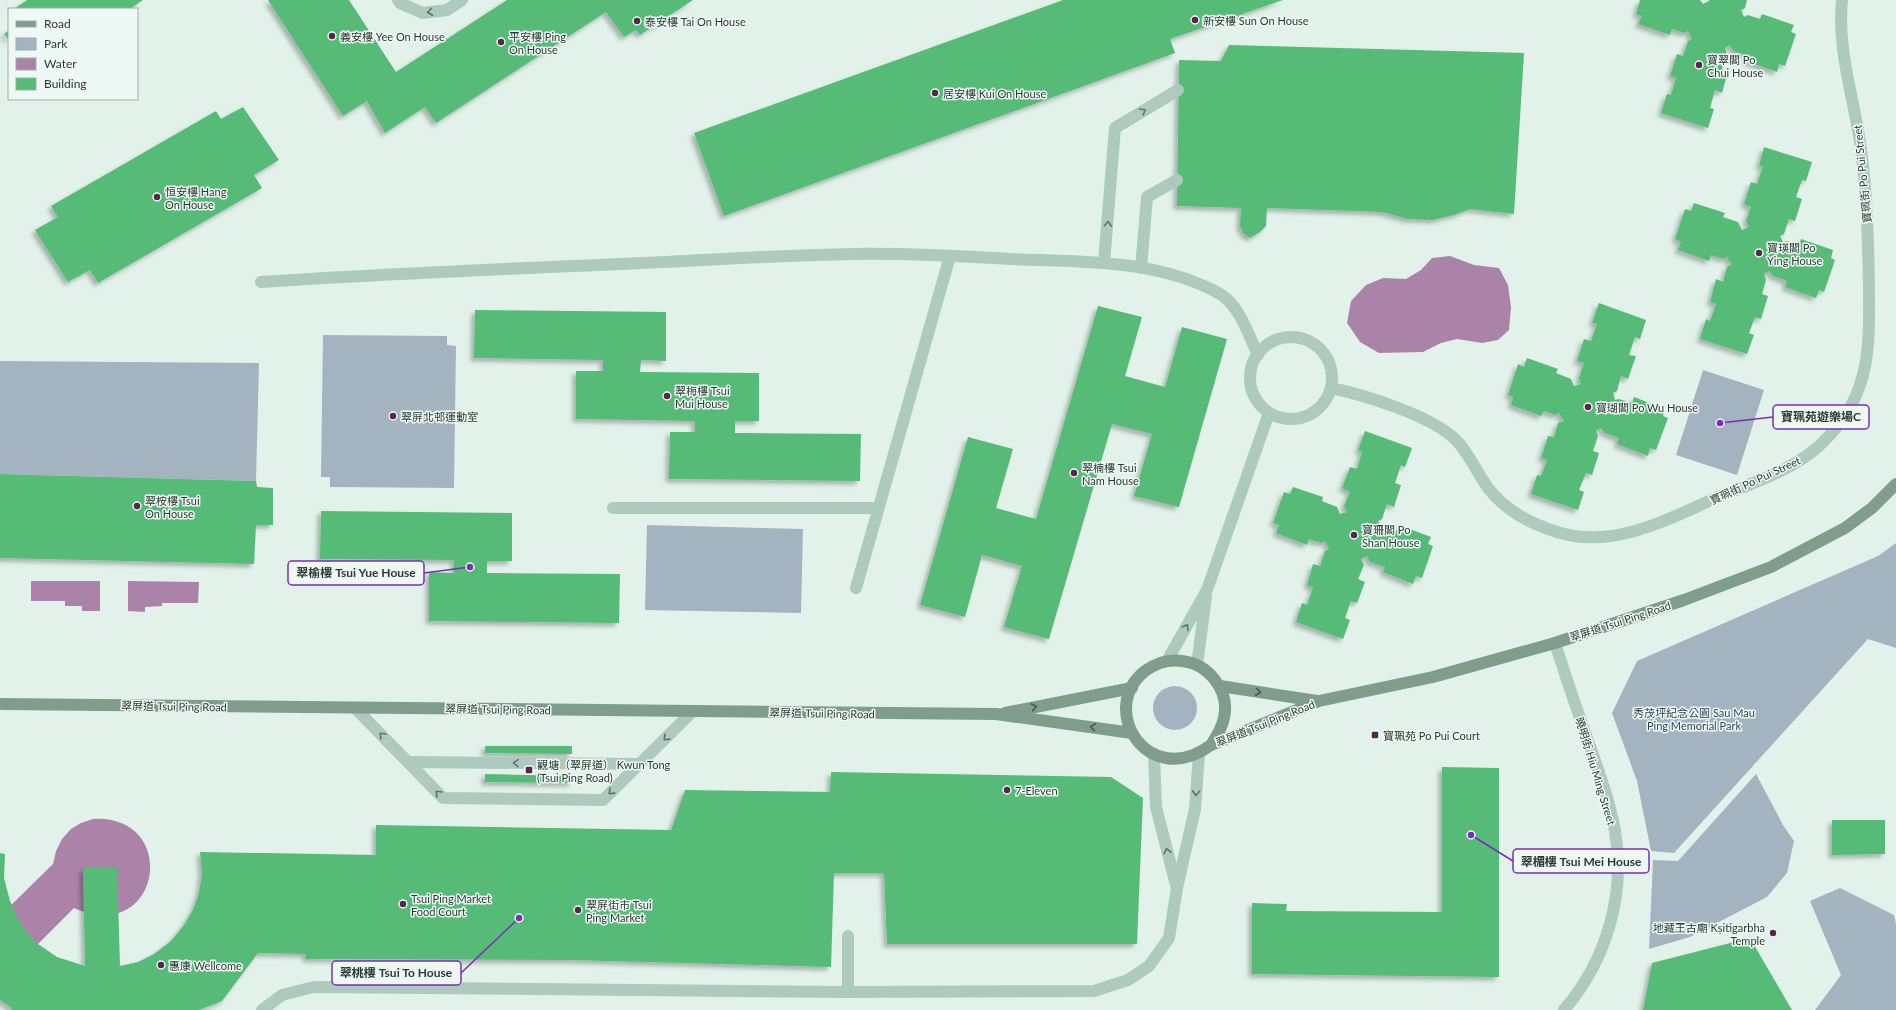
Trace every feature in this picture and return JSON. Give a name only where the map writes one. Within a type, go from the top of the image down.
[{"type":"street","points":[[398,0],[400,3],[423,13],[447,10],[462,0]]},
{"type":"street","name":"寶珮街 Po Pui Street","points":[[1331,388],[1360,394],[1430,422],[1445,430],[1457,441],[1467,454],[1488,488],[1508,508],[1541,526],[1559,533],[1579,537],[1597,538],[1617,536],[1648,527],[1769,476],[1804,457],[1832,433],[1853,403],[1860,386],[1868,343],[1867,220],[1860,143],[1841,36],[1842,0]]},
{"type":"street","points":[[1104,263],[1115,128],[1178,90]]},
{"type":"street","points":[[1141,268],[1147,197],[1177,180]]},
{"type":"street","points":[[261,282],[352,276],[848,254],[950,256],[1104,263],[1141,268],[1196,283],[1222,295],[1239,314],[1258,355]]},
{"type":"street","points":[[856,588],[950,256]]},
{"type":"street","points":[[1294,337],[1308,341],[1319,348],[1327,360],[1331,374],[1331,388],[1325,401],[1317,410],[1306,417],[1294,420],[1281,418],[1270,413],[1260,405],[1253,394],[1250,382],[1251,368],[1258,355],[1267,345],[1280,339],[1294,337]]},
{"type":"street","points":[[1167,661],[1207,590],[1270,413]]},
{"type":"street","name":"翠屏道 Tsui Ping Road","points":[[1211,745],[1220,732],[1225,717],[1225,701],[1220,686],[1210,674],[1197,665],[1182,661],[1167,661],[1152,666],[1140,675],[1132,688],[1127,703],[1127,718],[1132,733],[1141,745],[1154,754],[1169,759],[1184,759],[1199,754],[1211,745],[1319,701],[1433,677],[1555,643],[1684,600],[1771,567],[1845,528],[1872,508],[1896,484]]},
{"type":"street","points":[[613,508],[878,508]]},
{"type":"street","points":[[1197,665],[1207,590]]},
{"type":"street","name":"曉明街 Hiu Ming Street","points":[[1555,643],[1610,808],[1615,832],[1618,862],[1615,904],[1609,929],[1599,955],[1586,980],[1564,1010]]},
{"type":"street","name":"翠屏道 Tsui Ping Road","points":[[1220,686],[1319,701]]},
{"type":"street","name":"翠屏道 Tsui Ping Road","points":[[996,714],[1132,688]]},
{"type":"street","name":"翠屏道 Tsui Ping Road","points":[[0,704],[996,714],[1132,733]]},
{"type":"street","points":[[355,708],[444,798],[603,800],[694,711]]},
{"type":"street","points":[[1154,754],[1156,807],[1177,888]]},
{"type":"street","points":[[262,1010],[282,995],[314,987],[848,992],[1094,991],[1128,980],[1149,966],[1169,938],[1177,888],[1195,809],[1199,754]]},
{"type":"street","points":[[408,762],[639,764]]},
{"type":"street","points":[[848,936],[848,992]]},
{"type":"green space","name":"翠屏北邨運動室","points":[[323,335],[447,336],[447,345],[456,346],[454,488],[330,487],[330,477],[321,477]]},
{"type":"green space","points":[[0,361],[259,363],[256,481],[0,474]]},
{"type":"green space","points":[[1703,370],[1764,390],[1737,475],[1676,455]]},
{"type":"green space","points":[[647,525],[803,529],[801,613],[645,610]]},
{"type":"green space","name":"秀茂坪紀念公園 Sau Mau Ping Memorial Park","points":[[1896,543],[1896,648],[1868,639],[1674,853],[1651,851],[1637,781],[1612,713],[1637,661],[1878,556]]},
{"type":"green space","points":[[1171,686],[1179,686],[1184,687],[1191,692],[1196,699],[1196,717],[1191,724],[1184,729],[1171,730],[1163,727],[1156,720],[1153,712],[1153,704],[1156,696],[1163,689]]},
{"type":"green space","points":[[1756,774],[1783,825],[1794,841],[1787,873],[1767,897],[1690,937],[1649,949],[1653,860],[1678,861]]},
{"type":"green space","points":[[1840,888],[1894,915],[1896,924],[1896,1010],[1815,1010],[1841,975],[1810,901]]},
{"type":"water","points":[[1450,256],[1474,265],[1499,268],[1508,285],[1511,307],[1509,330],[1498,340],[1482,343],[1457,339],[1441,343],[1423,352],[1379,353],[1360,342],[1347,323],[1351,301],[1366,285],[1383,278],[1406,279],[1421,270],[1432,258]]},
{"type":"water","points":[[31,581],[100,581],[100,611],[82,611],[82,606],[65,606],[65,601],[31,601]]},
{"type":"water","points":[[128,581],[199,582],[198,603],[162,603],[162,606],[145,607],[145,612],[128,611]]},
{"type":"water","points":[[93,819],[121,823],[140,836],[149,855],[150,876],[142,896],[126,910],[104,915],[74,908],[0,982],[0,916],[53,864],[56,851],[62,839],[71,829],[81,823]]},
{"type":"building","points":[[27,0],[143,0],[131,8],[15,8]]},
{"type":"building","points":[[268,0],[349,0],[396,72],[507,0],[693,0],[640,35],[636,30],[624,37],[606,12],[436,123],[425,107],[385,133],[367,101],[343,116]]},
{"type":"building","name":"居安樓 Kui On House","points":[[1063,0],[1283,0],[1170,39],[1175,53],[724,216],[694,133]]},
{"type":"building","name":"寶翠閣 Po Chui House","points":[[1640,0],[1700,0],[1703,4],[1709,0],[1747,0],[1745,8],[1741,10],[1744,17],[1748,15],[1760,19],[1762,14],[1794,25],[1791,32],[1796,34],[1785,66],[1779,64],[1777,72],[1746,61],[1748,56],[1733,51],[1730,45],[1725,48],[1727,54],[1722,69],[1728,71],[1722,93],[1715,90],[1710,108],[1714,109],[1708,128],[1661,113],[1667,94],[1671,95],[1676,78],[1670,76],[1677,54],[1683,56],[1688,41],[1692,39],[1688,31],[1684,33],[1672,29],[1670,35],[1638,24],[1642,16],[1636,14]]},
{"type":"building","points":[[8,31],[8,40],[4,34]]},
{"type":"building","points":[[1229,45],[1524,53],[1514,214],[1470,209],[1433,220],[1408,219],[1382,212],[1267,208],[1266,226],[1250,238],[1244,234],[1240,226],[1241,208],[1177,206],[1179,60],[1221,61]]},
{"type":"building","name":"恒安樓 Hang On House","points":[[243,107],[279,160],[254,175],[262,188],[98,283],[90,270],[68,282],[35,230],[58,217],[51,206],[216,111],[221,119]]},
{"type":"building","name":"寶瑛閣 Po Ying House","points":[[1764,147],[1812,162],[1806,181],[1802,180],[1796,197],[1802,199],[1795,221],[1789,219],[1784,234],[1780,236],[1783,242],[1787,241],[1799,245],[1801,239],[1833,250],[1831,258],[1835,260],[1824,292],[1819,290],[1816,298],[1785,287],[1787,281],[1773,276],[1769,271],[1764,274],[1766,280],[1762,294],[1768,296],[1761,319],[1755,317],[1749,333],[1754,335],[1747,354],[1700,339],[1706,319],[1710,321],[1716,304],[1710,302],[1716,279],[1723,282],[1727,267],[1732,264],[1727,257],[1723,259],[1711,255],[1709,261],[1678,250],[1681,242],[1675,239],[1685,209],[1691,211],[1694,203],[1725,213],[1723,217],[1738,222],[1742,230],[1749,227],[1746,221],[1751,207],[1744,204],[1751,182],[1757,184],[1763,167],[1759,166]]},
{"type":"building","name":"寶瑚閣 Po Wu House","points":[[1599,303],[1646,320],[1640,339],[1635,337],[1629,355],[1636,356],[1628,379],[1621,376],[1617,391],[1613,393],[1615,400],[1619,399],[1632,403],[1634,397],[1665,409],[1663,416],[1668,418],[1656,450],[1650,448],[1648,456],[1617,444],[1619,438],[1605,433],[1601,428],[1596,431],[1598,436],[1593,451],[1599,453],[1592,475],[1586,473],[1579,490],[1584,492],[1578,510],[1531,494],[1537,475],[1541,476],[1547,460],[1541,458],[1548,436],[1554,437],[1558,423],[1564,421],[1559,413],[1555,415],[1544,411],[1541,416],[1511,405],[1513,397],[1508,395],[1518,364],[1524,367],[1527,358],[1558,369],[1556,373],[1571,379],[1574,386],[1581,384],[1579,378],[1584,363],[1577,361],[1584,339],[1591,341],[1597,324],[1592,323]]},
{"type":"building","name":"翠楠樓 Tsui Nam House","points":[[1098,306],[1142,317],[1125,376],[1165,387],[1182,327],[1227,339],[1179,507],[1134,496],[1152,434],[1112,424],[1049,639],[1004,627],[1022,566],[982,555],[965,617],[920,605],[968,437],[1013,449],[996,508],[1036,519]]},
{"type":"building","name":"翠梅樓 Tsui Mui House","points":[[475,310],[666,312],[666,361],[641,360],[640,372],[759,373],[759,421],[735,421],[735,433],[861,434],[860,481],[669,479],[670,432],[695,432],[695,421],[576,419],[576,371],[603,371],[603,360],[474,358]]},
{"type":"building","name":"寶珊閣 Po Shan House","points":[[1365,431],[1412,448],[1405,467],[1401,465],[1395,483],[1401,485],[1394,507],[1387,504],[1382,519],[1378,521],[1381,528],[1385,527],[1397,531],[1399,525],[1431,537],[1428,544],[1433,546],[1422,578],[1416,576],[1413,584],[1383,572],[1385,567],[1370,562],[1367,556],[1361,559],[1364,565],[1358,579],[1365,582],[1357,603],[1351,601],[1345,618],[1350,620],[1343,639],[1296,622],[1302,603],[1307,605],[1313,588],[1307,585],[1313,564],[1320,566],[1325,551],[1329,549],[1325,541],[1321,543],[1309,539],[1307,545],[1276,533],[1279,525],[1273,523],[1284,492],[1290,494],[1293,487],[1323,497],[1322,501],[1337,507],[1340,514],[1347,512],[1344,506],[1350,492],[1342,488],[1350,467],[1357,469],[1362,452],[1358,450]]},
{"type":"building","name":"翠桉樓 Tsui On House","points":[[0,474],[256,481],[257,487],[273,488],[273,525],[256,525],[254,564],[0,558]]},
{"type":"building","points":[[321,511],[512,513],[512,561],[487,561],[487,573],[620,574],[619,623],[429,621],[429,572],[454,573],[454,560],[320,559]]},
{"type":"building","points":[[485,746],[572,746],[572,754],[485,753]]},
{"type":"building","points":[[1442,767],[1499,768],[1499,977],[1252,974],[1252,903],[1287,904],[1286,911],[1442,912]]},
{"type":"building","points":[[831,772],[1111,777],[1143,798],[1137,944],[887,944],[884,873],[834,873],[831,967],[570,960],[306,959],[306,954],[258,953],[222,1001],[199,1010],[11,1010],[12,1008],[0,1000],[0,853],[5,854],[4,878],[10,901],[20,923],[35,942],[57,957],[85,966],[83,868],[117,867],[120,966],[138,962],[154,954],[171,941],[184,925],[193,910],[199,893],[202,873],[200,852],[376,855],[376,825],[671,830],[685,790],[830,792]]},
{"type":"building","points":[[485,774],[572,776],[572,783],[485,782]]},
{"type":"building","points":[[1832,820],[1885,820],[1885,854],[1832,855]]},
{"type":"building","points":[[1750,938],[1792,1010],[1643,1010],[1652,963]]},
{"type":"place","name":"新安樓 Sun On House","points":[[1195,20]]},
{"type":"place","name":"泰安樓 Tai On House","points":[[637,21]]},
{"type":"place","name":"義安樓 Yee On House","points":[[332,36]]},
{"type":"place","name":"平安樓 Ping On House","points":[[501,42]]},
{"type":"place","name":"寶翠閣 Po Chui House","points":[[1699,65]]},
{"type":"place","name":"居安樓 Kui On House","points":[[935,93]]},
{"type":"place","name":"恒安樓 Hang On House","points":[[157,197]]},
{"type":"place","name":"寶瑛閣 Po Ying House","points":[[1759,253]]},
{"type":"place","name":"翠梅樓 Tsui Mui House","points":[[667,396]]},
{"type":"place","name":"寶瑚閣 Po Wu House","points":[[1588,407]]},
{"type":"place","name":"翠屏北邨運動室","points":[[393,416]]},
{"type":"place","name":"寶珮苑遊樂場C","points":[[1720,423]]},
{"type":"place","name":"翠楠樓 Tsui Nam House","points":[[1074,473]]},
{"type":"place","name":"翠桉樓 Tsui On House","points":[[137,506]]},
{"type":"place","name":"寶珊閣 Po Shan House","points":[[1354,535]]},
{"type":"place","name":"翠榆樓 Tsui Yue House","points":[[470,567]]},
{"type":"place","name":"寶珮苑 Po Pui Court","points":[[1375,735]]},
{"type":"place","name":"觀塘（翠屏道） Kwun Tong (Tsui Ping Road)","points":[[529,770]]},
{"type":"place","name":"7-Eleven","points":[[1007,790]]},
{"type":"place","name":"翠楣樓 Tsui Mei House","points":[[1471,835]]},
{"type":"place","name":"Tsui Ping Market Food Court","points":[[403,904]]},
{"type":"place","name":"翠屏街市 Tsui Ping Market","points":[[578,910]]},
{"type":"place","name":"翠桃樓 Tsui To House","points":[[519,918]]},
{"type":"place","name":"地藏王古廟 Kṣitigarbha Temple","points":[[1773,933]]},
{"type":"place","name":"惠康 Wellcome","points":[[161,965]]}]
